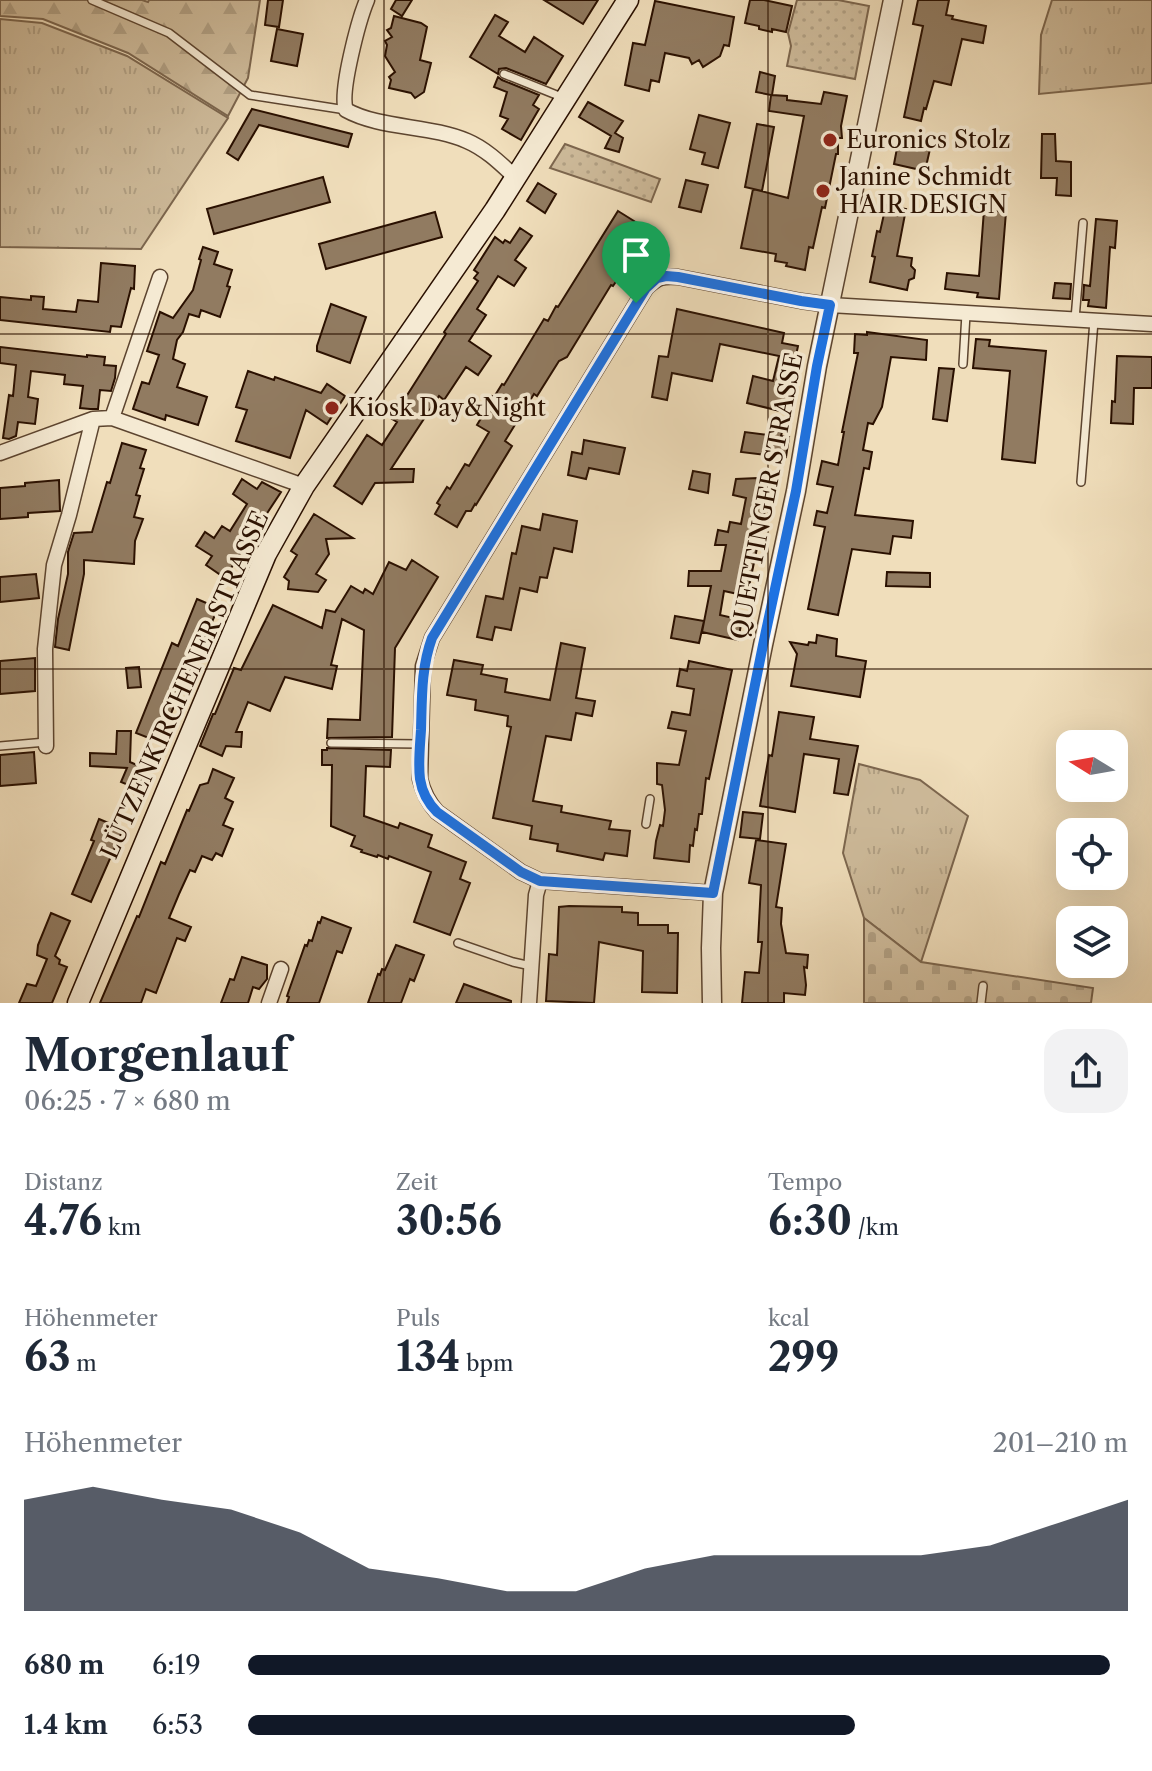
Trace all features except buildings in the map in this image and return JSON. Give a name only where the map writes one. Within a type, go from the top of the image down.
[{"type":"main road","name":"LÜTZENKIRCHENER STRASSE","points":[[78,1003],[266,554],[304,486],[516,178],[628,0]]},
{"type":"street","points":[[367,0],[344,94],[346,110],[362,117],[464,139],[482,149],[516,178]]},
{"type":"street","name":"QUETTINGER STRASSE","points":[[712,1003],[713,893],[893,0]]},
{"type":"street","points":[[713,893],[540,881],[521,872],[437,812],[430,804],[420,779],[423,666],[432,638],[646,288],[657,278],[666,276],[830,305],[1152,324]]},
{"type":"street","points":[[112,418],[160,277]]},
{"type":"street","points":[[0,453],[93,419],[112,418],[304,486]]},
{"type":"street","points":[[46,744],[45,649],[54,565],[93,419]]},
{"type":"street","points":[[529,1003],[536,895],[540,881]]},
{"type":"street","points":[[269,1003],[281,969]]},
{"type":"lane","points":[[92,0],[169,33],[250,95],[346,110]]},
{"type":"lane","points":[[504,74],[566,99]]},
{"type":"lane","points":[[1075,319],[1083,223]]},
{"type":"lane","points":[[963,364],[966,312]]},
{"type":"lane","points":[[1081,482],[1094,321]]},
{"type":"lane","points":[[331,743],[420,744]]},
{"type":"lane","points":[[0,746],[46,744]]},
{"type":"lane","points":[[646,824],[650,799]]},
{"type":"lane","points":[[458,943],[531,966]]},
{"type":"lane","points":[[981,1003],[983,986]]},
{"type":"green space","points":[[0,0],[260,0],[248,78],[228,116],[128,53],[43,19],[0,16]]},
{"type":"green space","points":[[797,0],[838,0],[869,6],[855,79],[787,66],[791,46],[788,33]]},
{"type":"green space","points":[[1052,0],[1152,0],[1152,83],[1039,94],[1041,35]]},
{"type":"green space","points":[[0,19],[42,23],[127,56],[228,118],[141,249],[0,247]]},
{"type":"green space","points":[[565,144],[660,179],[651,202],[550,168]]},
{"type":"green space","points":[[859,764],[920,780],[968,816],[921,962],[864,918],[843,853]]},
{"type":"green space","points":[[864,918],[921,962],[1093,988],[1091,1003],[864,1003]]},
{"type":"place","name":"Euronics Stolz","points":[[830,140]]},
{"type":"place","name":"Janine Schmidt HAIR DESIGN","points":[[823,191]]},
{"type":"place","name":"Kiosk Day&Night","points":[[332,408]]},
{"type":"route","points":[[666,276],[830,305],[796,491],[713,893],[540,881],[521,872],[437,812],[430,804],[420,779],[423,666],[432,638],[636,303],[657,278],[666,276]]}]
